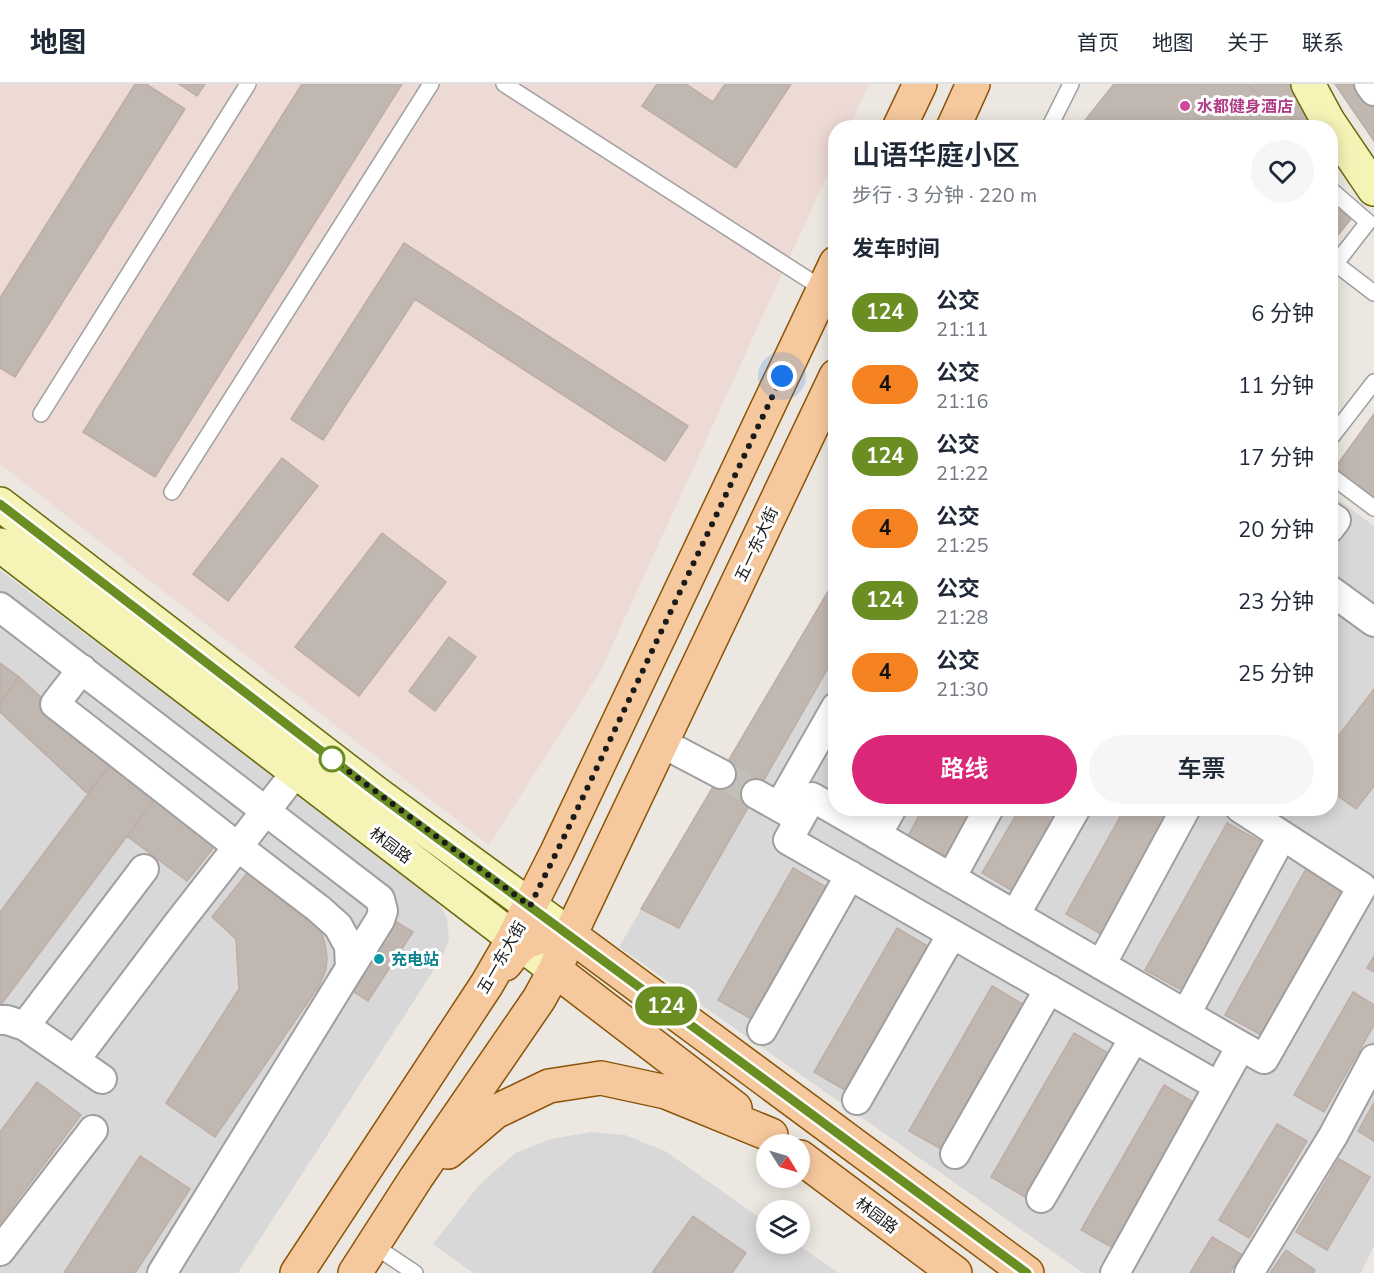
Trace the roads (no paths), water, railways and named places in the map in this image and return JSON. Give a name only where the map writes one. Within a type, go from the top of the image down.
[{"type":"main road","points":[[903,120],[920,84]]},
{"type":"main road","points":[[957,120],[974,84]]},
{"type":"main road","points":[[1308,84],[1327,120]]},
{"type":"main road","points":[[1338,136],[1374,189]]},
{"type":"main road","name":"五一东大街","points":[[297,1273],[517,942],[530,906],[828,278]]},
{"type":"main road","name":"五一东大街","points":[[355,1273],[416,1178],[539,999],[555,970],[828,396]]},
{"type":"main road","name":"林园路","points":[[5,516],[1027,1273]]},
{"type":"main road","name":"林园路","points":[[0,545],[769,1134]]},
{"type":"main road","points":[[517,942],[555,935],[570,936]]},
{"type":"main road","points":[[416,1178],[495,1112],[549,1086],[601,1078],[666,1092],[763,1134]]},
{"type":"main road","name":"林园路","points":[[810,1164],[955,1273]]},
{"type":"street","points":[[1369,84],[1374,91]]},
{"type":"street","points":[[1338,596],[1374,622]]},
{"type":"street","points":[[0,607],[380,899],[383,910],[380,920],[162,1273]]},
{"type":"street","points":[[82,669],[55,704],[338,926],[349,946],[350,968]]},
{"type":"street","points":[[828,721],[778,806],[788,840],[1218,1086]]},
{"type":"street","points":[[662,743],[721,774]]},
{"type":"street","points":[[75,1060],[296,772]]},
{"type":"street","points":[[778,806],[812,797],[828,806]]},
{"type":"street","points":[[844,816],[1264,1059],[1362,887],[1252,816]]},
{"type":"street","points":[[877,835],[888,816]]},
{"type":"street","points":[[951,878],[985,816]]},
{"type":"street","points":[[1016,915],[1072,816]]},
{"type":"street","points":[[1101,965],[1182,816]]},
{"type":"street","points":[[1186,1014],[1282,836]]},
{"type":"street","points":[[102,1079],[75,1060],[12,1023],[144,869]]},
{"type":"street","points":[[762,1030],[850,875]]},
{"type":"street","points":[[857,1100],[952,934]]},
{"type":"street","points":[[955,1154],[1049,989]]},
{"type":"street","points":[[1041,1198],[1134,1038]]},
{"type":"street","points":[[1114,1273],[1241,1046]]},
{"type":"street","points":[[1250,1273],[1333,1136],[1374,1059]]},
{"type":"street","points":[[0,1251],[93,1130]]},
{"type":"lane","points":[[41,414],[248,84]]},
{"type":"lane","points":[[172,492],[431,84]]},
{"type":"lane","points":[[504,84],[828,275]]},
{"type":"lane","points":[[1053,120],[1071,84]]},
{"type":"lane","points":[[1338,196],[1368,222],[1338,261]]},
{"type":"lane","points":[[1338,270],[1374,293]]},
{"type":"lane","points":[[1338,429],[1374,382]]},
{"type":"lane","points":[[1338,481],[1374,507]]},
{"type":"lane","points":[[373,1245],[415,1273]]},
{"type":"tunnel","points":[[721,774],[756,794]]},
{"type":"place","name":"水都健身酒店","points":[[1185,106]]},
{"type":"place","name":"充电站","points":[[379,959]]}]
